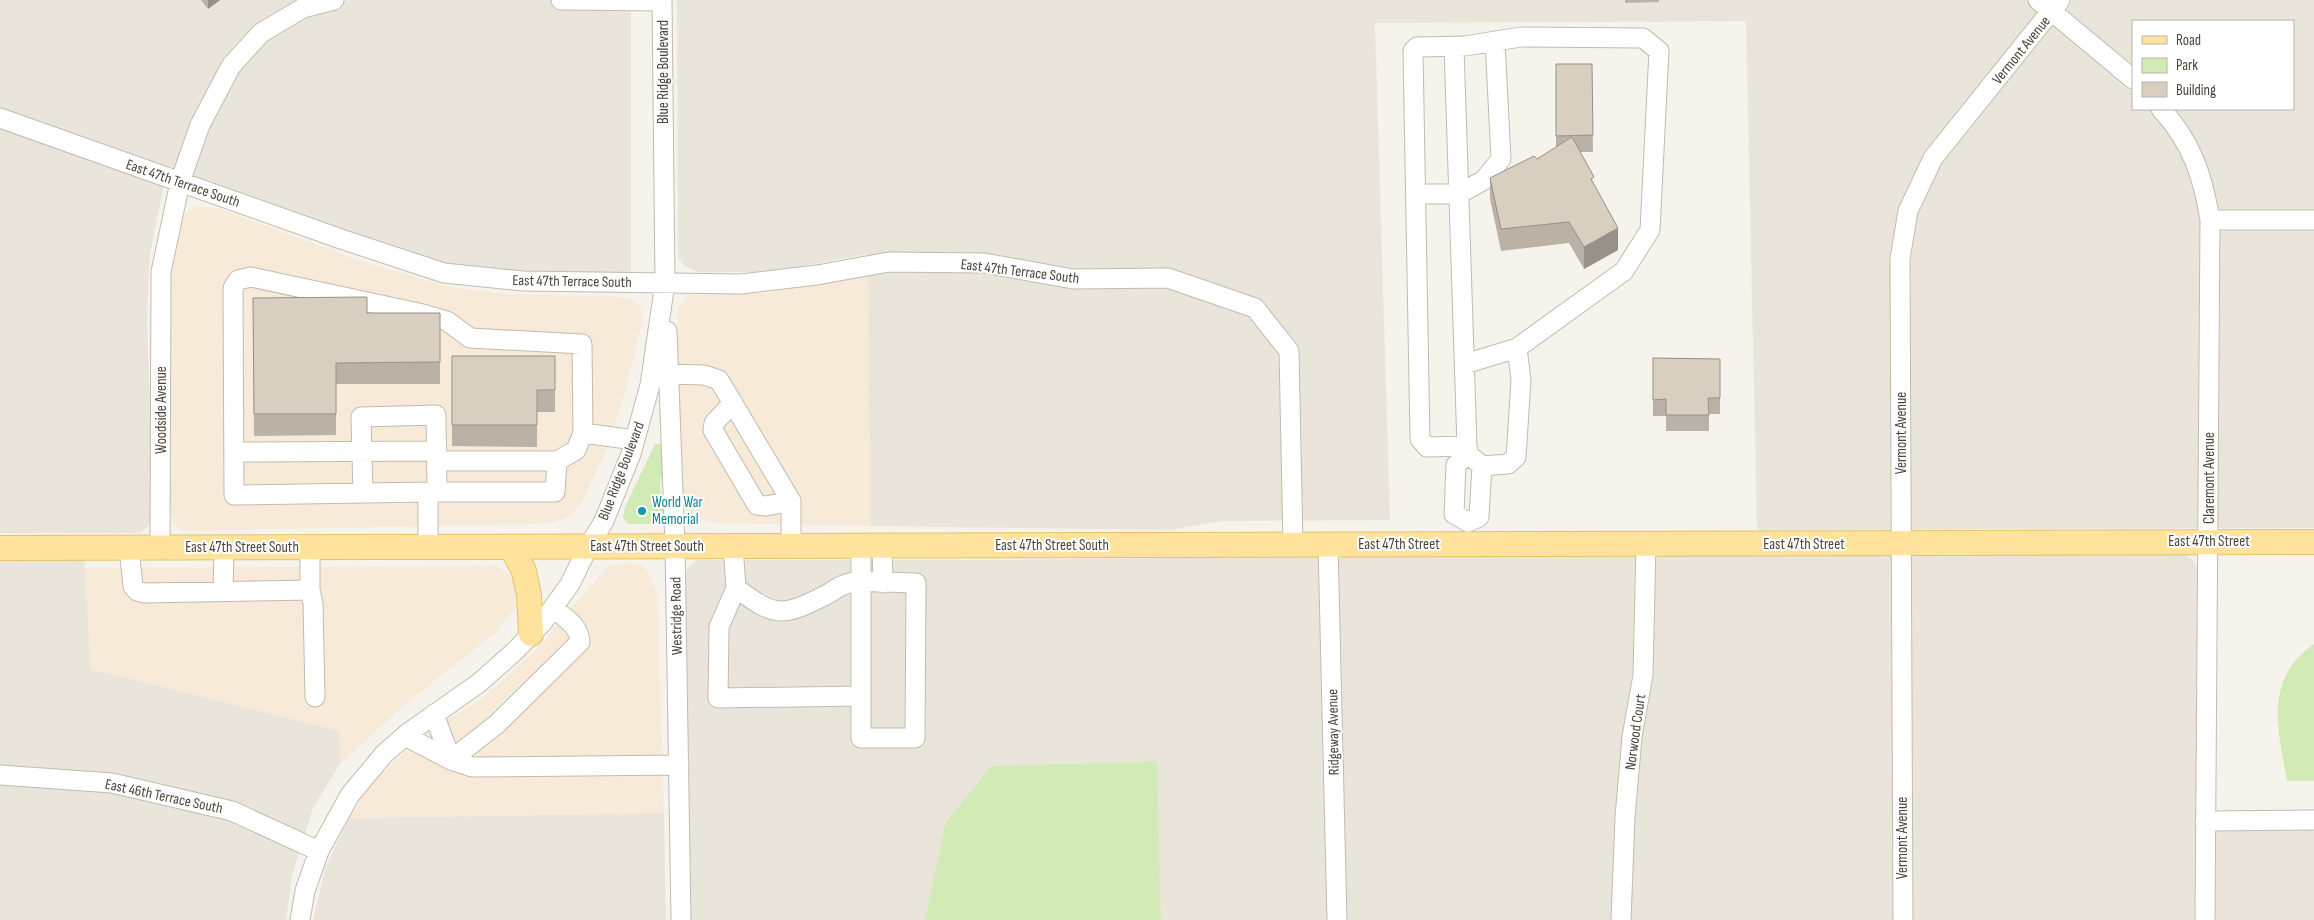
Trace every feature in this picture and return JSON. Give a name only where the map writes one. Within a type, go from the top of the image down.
[{"type":"main road","name":"East 47th Street","points":[[1293,544],[1328,544],[1467,533],[1646,544],[2314,542]]},
{"type":"main road","name":"East 47th Street South","points":[[0,548],[1293,544]]},
{"type":"main road","points":[[511,547],[524,571],[529,595],[531,634]]},
{"type":"street","name":"Woodside Avenue","points":[[160,548],[162,272],[180,182],[200,125],[231,66],[261,33],[303,8],[334,0]]},
{"type":"street","points":[[562,0],[662,1]]},
{"type":"street","name":"Blue Ridge Boulevard","points":[[300,920],[305,891],[319,851],[350,795],[384,754],[434,714],[479,683],[531,634],[570,584],[588,547],[604,521],[635,440],[650,385],[665,283],[662,1]]},
{"type":"street","points":[[2050,4],[2132,78]]},
{"type":"street","name":"Vermont Avenue","points":[[1903,920],[1900,259],[1908,211],[1933,158],[2050,4]]},
{"type":"street","points":[[1465,364],[1517,348],[1624,271],[1650,230],[1659,51],[1643,38],[1521,37],[1454,47],[1417,47],[1413,52],[1420,439],[1428,447],[1508,464],[1516,457],[1521,380],[1517,348]]},
{"type":"street","points":[[1416,194],[1459,194],[1484,180],[1501,159],[1494,41]]},
{"type":"street","points":[[1454,47],[1465,364],[1479,517],[1467,533],[1454,514],[1456,465],[1472,455]]},
{"type":"street","name":"Claremont Avenue","points":[[2162,110],[2177,125],[2192,154],[2204,184],[2210,220],[2205,920]]},
{"type":"street","name":"East 47th Terrace South","points":[[0,118],[444,273],[523,282],[741,284],[817,275],[889,262],[984,263],[1073,278],[1168,278],[1255,308],[1289,351],[1293,544]]},
{"type":"street","points":[[2210,220],[2314,220]]},
{"type":"street","points":[[234,452],[362,452],[557,461],[576,450],[583,433],[582,344],[470,338],[447,321],[423,314],[251,277],[238,280],[233,288],[234,495],[555,492],[557,461]]},
{"type":"street","name":"Westridge Road","points":[[665,283],[675,546],[682,920]]},
{"type":"street","points":[[668,374],[704,375],[719,380],[791,501],[791,546]]},
{"type":"street","points":[[733,403],[714,423],[713,430],[757,505],[766,506],[791,501]]},
{"type":"street","points":[[363,494],[361,417],[436,415],[437,456],[428,547]]},
{"type":"street","points":[[583,433],[635,440]]},
{"type":"street","name":"Ridgeway Avenue","points":[[1328,544],[1337,920]]},
{"type":"street","name":"Norwood Court","points":[[1621,920],[1625,818],[1632,738],[1643,675],[1646,544]]},
{"type":"street","points":[[733,546],[736,588],[719,627],[718,698],[861,696]]},
{"type":"street","points":[[736,588],[763,608],[784,611],[796,610],[849,583],[862,583],[883,583],[916,583],[915,738],[861,738],[862,583],[872,546]]},
{"type":"street","points":[[872,546],[883,583]]},
{"type":"street","points":[[310,547],[315,697]]},
{"type":"street","points":[[129,548],[133,586],[137,591],[144,593],[310,590]]},
{"type":"street","points":[[223,592],[224,548]]},
{"type":"street","points":[[451,760],[497,724],[580,642],[574,625],[553,608]]},
{"type":"street","points":[[434,714],[451,760]]},
{"type":"street","points":[[405,736],[451,760],[472,767],[557,768],[679,765]]},
{"type":"street","name":"East 46th Terrace South","points":[[0,775],[112,783],[222,809],[319,851]]},
{"type":"street","points":[[2205,821],[2314,820]]},
{"type":"shaded area","points":[[0,0],[631,0],[631,277],[533,274],[437,262],[198,181],[168,166],[150,253],[147,319],[152,451],[151,524],[140,533],[0,533]]},
{"type":"shaded area","points":[[677,0],[2314,0],[2314,528],[1757,530],[1746,21],[1375,23],[1390,520],[1222,521],[1170,530],[870,526],[868,254],[769,272],[698,272],[685,266],[678,257]]},
{"type":"shaded area","points":[[198,206],[220,209],[361,261],[449,287],[508,294],[622,297],[633,300],[641,308],[642,322],[625,392],[607,449],[581,503],[572,514],[556,522],[537,524],[183,531],[175,526],[170,513],[170,286],[173,254],[180,222],[187,211]]},
{"type":"shaded area","points":[[868,274],[870,526],[715,523],[697,519],[686,510],[680,498],[676,395],[678,307],[690,295],[764,293]]},
{"type":"shaded area","points":[[84,551],[91,669],[340,731],[340,764],[313,808],[292,876],[286,920],[0,920],[0,552]]},
{"type":"shaded area","points":[[1756,551],[2182,552],[2193,560],[2199,573],[2197,829],[2314,828],[2314,920],[1161,920],[1156,761],[991,766],[945,824],[925,920],[690,920],[683,588],[687,569],[697,560],[990,560]]},
{"type":"shaded area","points":[[626,563],[642,565],[650,575],[657,594],[664,813],[349,818],[370,786],[417,739],[480,700],[535,651],[607,567]]},
{"type":"shaded area","points":[[496,566],[514,577],[516,607],[495,633],[409,701],[340,764],[339,731],[91,669],[85,568]]},
{"type":"shaded area","points":[[664,813],[666,920],[313,920],[326,866],[349,818]]},
{"type":"green space","points":[[655,444],[662,444],[664,465],[660,486],[665,521],[657,524],[628,524],[623,518],[624,509]]},
{"type":"green space","points":[[2314,644],[2314,781],[2287,781],[2278,724],[2278,706],[2281,689],[2287,673],[2298,658]]},
{"type":"green space","points":[[1157,761],[1161,920],[925,920],[945,824],[991,766]]},
{"type":"building","points":[[1556,64],[1592,64],[1593,135],[1556,136]]},
{"type":"building","points":[[1572,137],[1594,177],[1591,179],[1618,228],[1584,247],[1569,222],[1501,229],[1490,178],[1534,156],[1537,159]]},
{"type":"building","points":[[367,297],[367,313],[440,313],[440,362],[336,363],[336,414],[254,414],[253,298]]},
{"type":"building","points":[[452,356],[555,356],[555,390],[537,390],[537,425],[452,425]]},
{"type":"building","points":[[1653,358],[1720,359],[1720,398],[1708,398],[1709,415],[1666,415],[1666,399],[1653,400]]},
{"type":"place","name":"World War Memorial","points":[[642,511]]}]
